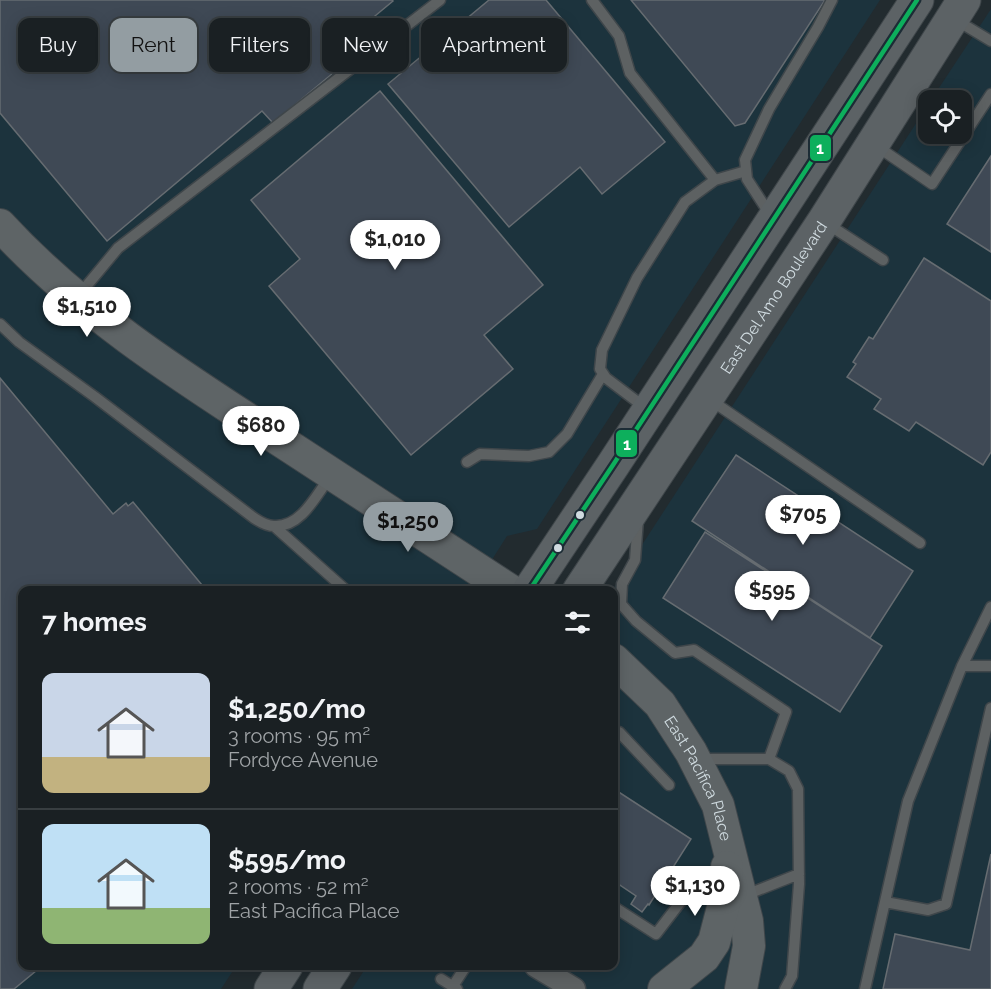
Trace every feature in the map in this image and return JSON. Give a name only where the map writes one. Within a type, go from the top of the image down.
[{"type":"main road","points":[[533,586],[917,0]]},
{"type":"main road","name":"East Del Amo Boulevard","points":[[582,586],[824,221],[959,9]]},
{"type":"main road","points":[[781,209],[824,221]]},
{"type":"main road","points":[[271,989],[283,970]]},
{"type":"main road","points":[[320,989],[332,970]]},
{"type":"street","points":[[0,225],[64,288],[127,338],[226,406],[503,586]]},
{"type":"street","name":"East Pacifica Place","points":[[618,664],[660,704],[694,759],[718,805],[747,921],[749,946],[741,989]]},
{"type":"street","points":[[664,989],[704,957],[714,942],[726,896],[729,849]]},
{"type":"street","points":[[311,989],[323,970]]},
{"type":"street","points":[[543,970],[574,989]]},
{"type":"lane","points":[[77,298],[118,248],[440,0]]},
{"type":"lane","points":[[592,0],[619,36],[630,73],[716,180]]},
{"type":"lane","points":[[781,209],[747,179],[745,160],[769,109],[832,0]]},
{"type":"lane","points":[[959,9],[991,41]]},
{"type":"lane","points":[[873,143],[932,184],[991,94]]},
{"type":"lane","points":[[649,410],[606,378],[600,369],[602,350],[637,278],[685,202],[716,180],[746,171]]},
{"type":"lane","points":[[824,221],[883,260]]},
{"type":"lane","points":[[0,324],[19,342],[254,518],[275,527],[341,586]]},
{"type":"lane","points":[[467,462],[480,454],[529,456],[549,452],[567,434],[603,374]]},
{"type":"lane","points":[[706,397],[920,543]]},
{"type":"lane","points":[[275,527],[293,522],[308,508],[332,474]]},
{"type":"lane","points":[[640,498],[635,560],[622,584],[621,604],[636,621],[675,653],[694,650],[786,712],[769,759]]},
{"type":"lane","points":[[865,989],[908,801],[962,666],[991,607]]},
{"type":"lane","points":[[962,666],[991,666]]},
{"type":"lane","points":[[885,902],[928,910],[946,904],[991,708]]},
{"type":"lane","points":[[618,732],[669,785]]},
{"type":"lane","points":[[694,759],[769,759],[789,771],[798,789],[799,874],[792,976],[785,989]]},
{"type":"lane","points":[[741,897],[799,874]]},
{"type":"lane","points":[[618,910],[656,934],[692,886]]},
{"type":"lane","points":[[441,979],[455,988],[464,970]]},
{"type":"shaded area","points":[[0,0],[880,0],[537,529],[507,536],[475,586],[18,586],[18,970],[233,970],[221,989],[0,989]]},
{"type":"shaded area","points":[[991,9],[991,989],[352,989],[364,970],[618,970],[618,586],[615,586],[918,120],[918,144],[972,144],[972,90],[938,90]]},
{"type":"building","points":[[0,0],[393,1],[373,18],[322,18],[322,72],[334,72],[273,123],[262,111],[107,241],[0,113]]},
{"type":"building","points":[[489,0],[546,0],[561,18],[467,18]]},
{"type":"building","points":[[631,0],[825,0],[745,123],[735,126]]},
{"type":"building","points":[[567,25],[665,142],[602,194],[580,167],[509,227],[388,84],[402,72],[409,72],[409,67],[421,57],[421,72],[567,72]]},
{"type":"building","points":[[380,91],[543,285],[484,335],[513,369],[411,455],[269,286],[300,259],[251,200]]},
{"type":"building","points":[[991,156],[991,252],[947,224]]},
{"type":"building","points":[[924,258],[991,301],[991,452],[983,465],[916,422],[909,431],[874,409],[881,399],[847,377],[856,364],[853,362],[869,337],[873,339]]},
{"type":"building","points":[[0,378],[113,514],[126,503],[128,506],[133,502],[203,586],[18,586],[18,970],[37,970],[14,989],[0,989]]},
{"type":"building","points":[[736,455],[913,571],[870,638],[692,521]]},
{"type":"building","points":[[705,532],[882,646],[840,712],[663,598]]},
{"type":"building","points":[[618,792],[691,839],[649,905],[642,912],[631,904],[636,896],[618,884]]},
{"type":"building","points":[[991,854],[991,989],[883,989],[895,934],[970,950]]},
{"type":"transit line","name":"1","points":[[532,586],[917,0]]}]
